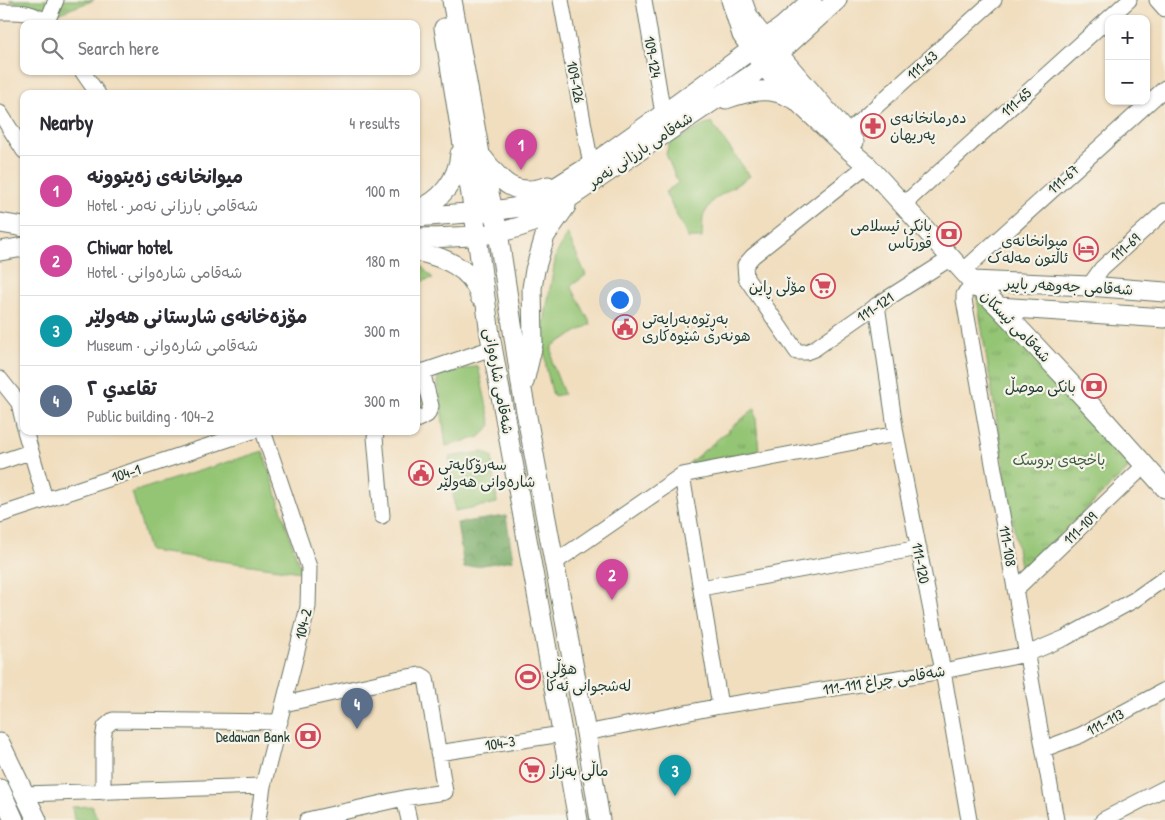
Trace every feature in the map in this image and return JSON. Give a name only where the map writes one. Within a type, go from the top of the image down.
[{"type":"main road","name":"شەقامی شارەوانی","points":[[440,0],[474,213],[491,341],[578,820]]},
{"type":"main road","name":"شەقامی شارەوانی","points":[[452,0],[480,154],[498,232],[522,390],[586,733],[600,820]]},
{"type":"main road","name":"شەقامی بارزانی نەمر","points":[[420,238],[477,236],[522,226],[535,221],[574,185],[591,165],[730,65],[810,25],[837,0]]},
{"type":"main road","points":[[738,6],[764,22],[771,22],[791,15],[811,1]]},
{"type":"main road","name":"شەقامی بارزانی نەمر","points":[[420,217],[474,213],[526,206],[574,185],[702,108],[763,66],[767,48],[811,1]]},
{"type":"main road","points":[[730,65],[739,48],[738,6]]},
{"type":"main road","name":"شەقامی ئیسکان","points":[[738,6],[747,14],[767,48],[805,98],[848,149],[867,165],[967,276],[999,307],[1145,466],[1163,482]]},
{"type":"main road","points":[[702,108],[750,91],[769,90],[805,98],[794,62],[796,50],[810,25]]},
{"type":"main road","name":"شەقامی ئیسکان","points":[[763,66],[805,98]]},
{"type":"main road","points":[[420,208],[434,200],[454,180],[459,168],[461,133]]},
{"type":"main road","points":[[480,154],[504,183],[518,190],[537,190],[574,185]]},
{"type":"main road","points":[[522,390],[533,344],[532,288],[539,251],[551,225],[574,185]]},
{"type":"main road","points":[[0,223],[20,227]]},
{"type":"main road","points":[[0,230],[20,228]]},
{"type":"main road","points":[[0,247],[20,247]]},
{"type":"main road","points":[[0,251],[20,248]]},
{"type":"main road","points":[[420,252],[435,255],[451,262],[466,275],[478,290],[491,341]]},
{"type":"main road","name":"شەقامی جەوهەر باپیر","points":[[967,276],[1165,292]]},
{"type":"main road","name":"شەقامی جەوهەر باپیر","points":[[999,307],[1165,318]]},
{"type":"main road","points":[[0,743],[37,820]]},
{"type":"main road","name":"شەقامی شارەوانی","points":[[594,785],[604,820]]},
{"type":"main road","points":[[0,789],[14,820]]},
{"type":"street","points":[[0,12],[24,11],[45,19],[56,0]]},
{"type":"street","name":"109-126","points":[[561,0],[591,165]]},
{"type":"street","name":"109-124","points":[[644,0],[663,114]]},
{"type":"street","name":"111-63","points":[[850,130],[994,0]]},
{"type":"street","name":"111-65","points":[[903,205],[1129,0]]},
{"type":"street","points":[[1157,0],[1165,9]]},
{"type":"street","points":[[85,75],[95,90]]},
{"type":"street","name":"111-67","points":[[967,276],[1165,88]]},
{"type":"street","points":[[0,113],[20,145]]},
{"type":"street","name":"111-121","points":[[867,165],[753,256],[745,265],[746,278],[797,352],[814,350],[877,305],[967,276]]},
{"type":"street","name":"111-69","points":[[1090,286],[1102,268],[1165,211]]},
{"type":"street","name":"111-108","points":[[967,276],[972,288],[967,290],[964,295],[1056,820]]},
{"type":"street","name":"111-120","points":[[877,305],[896,434],[969,820]]},
{"type":"street","points":[[420,373],[491,341]]},
{"type":"street","points":[[420,376],[431,406],[427,415],[420,418]]},
{"type":"street","points":[[0,380],[18,403],[20,410]]},
{"type":"street","points":[[554,562],[682,474],[896,434]]},
{"type":"street","points":[[26,435],[45,499]]},
{"type":"street","name":"104-1","points":[[0,515],[241,435]]},
{"type":"street","name":"104-2","points":[[258,820],[263,786],[308,607],[309,567],[265,435]]},
{"type":"street","points":[[376,435],[382,516]]},
{"type":"street","points":[[0,462],[30,452]]},
{"type":"street","name":"111-109","points":[[1015,590],[1145,466]]},
{"type":"street","points":[[682,474],[720,706]]},
{"type":"street","points":[[701,588],[919,548]]},
{"type":"street","name":"شەقامی چراغ 111-111","points":[[586,733],[720,706],[942,671],[1027,654],[1065,638],[1134,600],[1165,578]]},
{"type":"street","points":[[284,704],[396,679],[421,675],[426,678],[445,792],[404,798],[306,820]]},
{"type":"street","name":"111-113","points":[[1044,749],[1081,735],[1165,690]]},
{"type":"street","points":[[103,792],[103,739],[106,727],[113,720],[280,722]]},
{"type":"street","name":"104-3","points":[[438,753],[562,734]]},
{"type":"street","points":[[24,794],[263,786]]},
{"type":"street","points":[[1104,820],[1165,788]]},
{"type":"street","points":[[404,798],[409,820]]},
{"type":"green space","points":[[9,0],[94,0],[49,17]]},
{"type":"green space","points":[[711,122],[750,176],[713,200],[703,216],[702,238],[688,238],[665,192],[678,183],[666,154],[669,143]]},
{"type":"green space","points":[[567,233],[586,275],[571,286],[591,324],[552,346],[552,363],[564,394],[553,396],[546,367],[543,328],[556,255]]},
{"type":"green space","points":[[420,265],[433,278],[420,282]]},
{"type":"green space","name":"باخچەی بروسک","points":[[976,292],[1136,461],[1021,573]]},
{"type":"green space","points":[[478,366],[491,425],[480,437],[446,446],[437,375]]},
{"type":"green space","points":[[422,384],[424,411],[420,413],[420,385]]},
{"type":"green space","points":[[755,408],[759,451],[688,464]]},
{"type":"green space","points":[[263,451],[301,572],[149,551],[132,492]]},
{"type":"green space","points":[[483,452],[492,457],[497,503],[455,511],[449,457]]},
{"type":"green space","points":[[506,516],[513,560],[464,568],[457,523]]},
{"type":"green space","points":[[92,806],[98,820],[74,820],[72,807]]},
{"type":"place","name":"دەرمانخانەی پەریهان","points":[[873,126]]},
{"type":"place","name":"میوانخانەی زەیتوونە","points":[[521,170]]},
{"type":"place","name":"بانکی ئیسلامی قورتاس","points":[[949,234]]},
{"type":"place","name":"میوانخانەی ئاڵتون مەلەک","points":[[1086,249]]},
{"type":"place","name":"مۆڵی ڕاین","points":[[823,286]]},
{"type":"place","name":"بەڕێوەبەرایەتی هونەری شێوەکاری","points":[[625,327]]},
{"type":"place","name":"بانکی موصڵ","points":[[1094,386]]},
{"type":"place","name":"سەرۆکایەتی شارەوانی هەولێر","points":[[421,473]]},
{"type":"place","name":"Chiwar hotel","points":[[612,600]]},
{"type":"place","name":"هۆڵی لەشجوانی ئەکا","points":[[528,677]]},
{"type":"place","name":"تقاعدي ٢","points":[[357,729]]},
{"type":"place","name":"Dedawan Bank","points":[[308,736]]},
{"type":"place","name":"ماڵی بەزاز","points":[[532,770]]},
{"type":"place","name":"مۆزەخانەی شارستانی هەولێر","points":[[675,796]]}]
